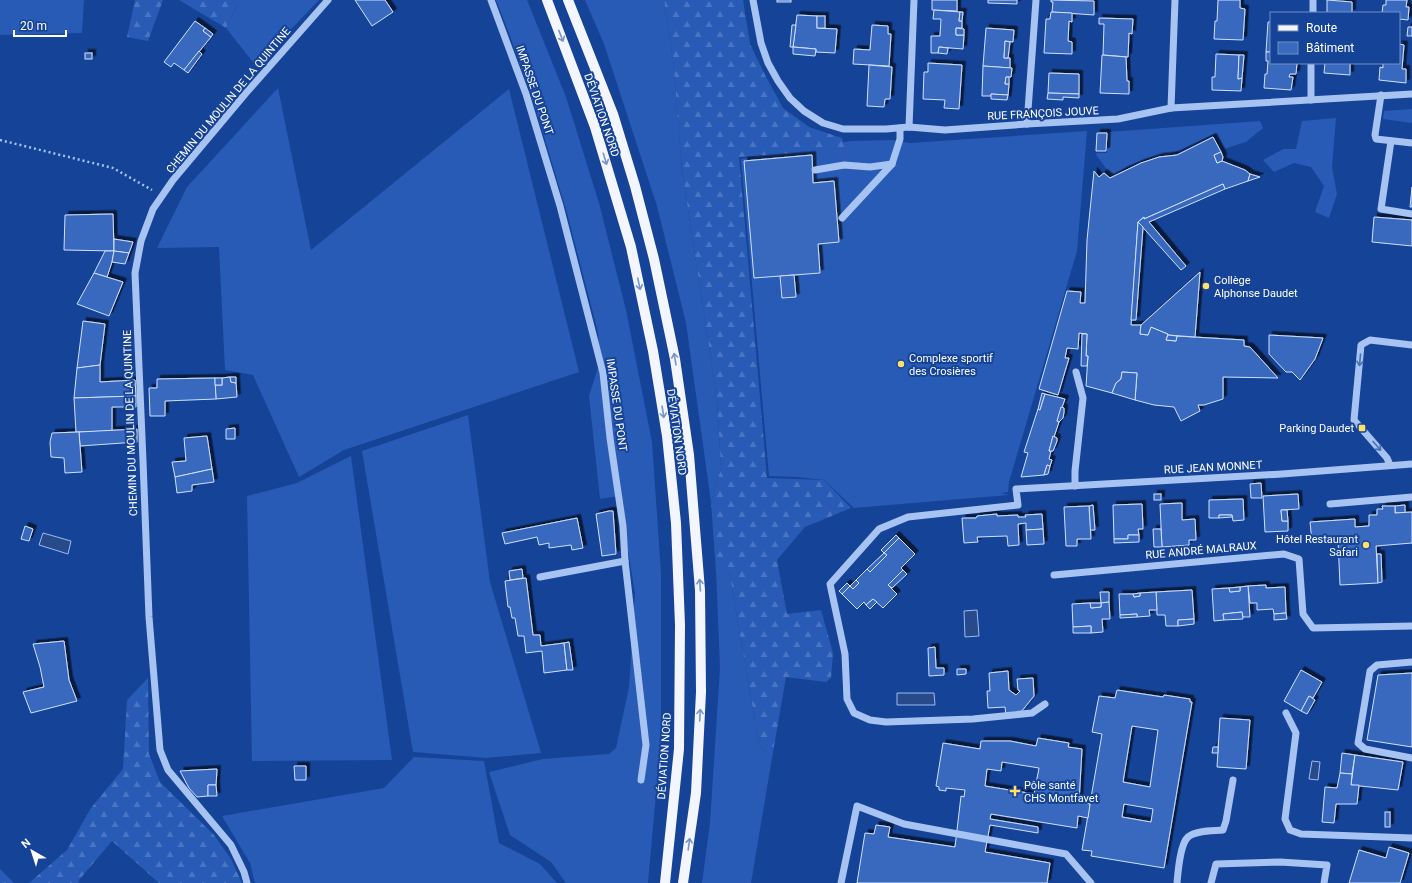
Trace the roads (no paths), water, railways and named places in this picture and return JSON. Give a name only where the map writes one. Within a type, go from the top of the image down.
[{"type":"main road","name":"DÉVIATION NORD","points":[[547,0],[595,127],[631,247],[653,351],[667,436],[676,523],[680,625],[679,749],[665,883]]},
{"type":"main road","name":"DÉVIATION NORD","points":[[568,0],[613,114],[639,201],[654,259],[675,359],[689,455],[700,590],[701,692],[696,793],[683,883]]},
{"type":"street","name":"CHEMIN DU MOULIN DE LA QUINTINE","points":[[247,883],[244,872],[231,845],[168,770],[160,750],[149,617],[134,273],[141,241],[153,210],[173,180],[246,93],[328,0]]},
{"type":"street","name":"IMPASSE DU PONT","points":[[491,0],[526,94],[560,206],[603,373],[610,438],[623,526],[625,561],[646,745],[641,780]]},
{"type":"street","name":"RUE FRANÇOIS JOUVE","points":[[753,0],[761,43],[768,63],[778,81],[790,98],[804,111],[823,123],[843,129],[886,129],[909,127],[944,130],[1118,119],[1171,108],[1412,94]]},
{"type":"street","points":[[909,127],[914,0]]},
{"type":"street","points":[[1027,124],[1036,0]]},
{"type":"street","points":[[1171,108],[1175,0]]},
{"type":"street","points":[[1313,0],[1313,12]]},
{"type":"street","points":[[1310,100],[1311,64]]},
{"type":"street","points":[[1381,95],[1374,135],[1376,139],[1412,143]]},
{"type":"street","points":[[842,218],[892,164],[900,139],[900,128]]},
{"type":"street","points":[[1391,141],[1381,209],[1412,214]]},
{"type":"street","points":[[815,170],[844,165],[870,168],[892,164]]},
{"type":"street","points":[[1390,465],[1387,458],[1354,420],[1362,345],[1370,340],[1412,344]]},
{"type":"street","points":[[1075,486],[1075,471],[1083,398],[1076,372]]},
{"type":"street","name":"RUE JEAN MONNET","points":[[1045,704],[1032,712],[973,719],[886,722],[870,720],[854,713],[847,698],[845,654],[830,584],[879,529],[908,517],[1018,505],[1016,490],[1282,474],[1412,464]]},
{"type":"street","points":[[1330,504],[1412,497]]},
{"type":"street","name":"RUE ANDRÉ MALRAUX","points":[[1054,575],[1284,554],[1299,559],[1303,614],[1313,628],[1412,626]]},
{"type":"street","points":[[540,577],[625,561]]},
{"type":"street","points":[[1412,662],[1377,665],[1370,671],[1358,743],[1365,749],[1412,758]]},
{"type":"street","points":[[1286,713],[1296,733],[1285,819],[1290,830],[1301,834],[1412,838]]},
{"type":"street","points":[[1177,883],[1183,845],[1188,836],[1203,831],[1223,830],[1226,822],[1233,780]]},
{"type":"street","points":[[841,883],[857,806],[904,824],[1066,854],[1091,883]]},
{"type":"street","points":[[1211,883],[1216,864],[1273,862],[1327,865],[1324,883]]},
{"type":"place","name":"Collège Alphonse Daudet","points":[[1206,286]]},
{"type":"place","name":"Complexe sportif des Crosières","points":[[901,364]]},
{"type":"place","name":"Parking Daudet","points":[[1362,428]]},
{"type":"place","name":"Hôtel Restaurant Safari","points":[[1366,545]]},
{"type":"place","name":"Pôle santé CHS Montfavet","points":[[1015,791]]}]
